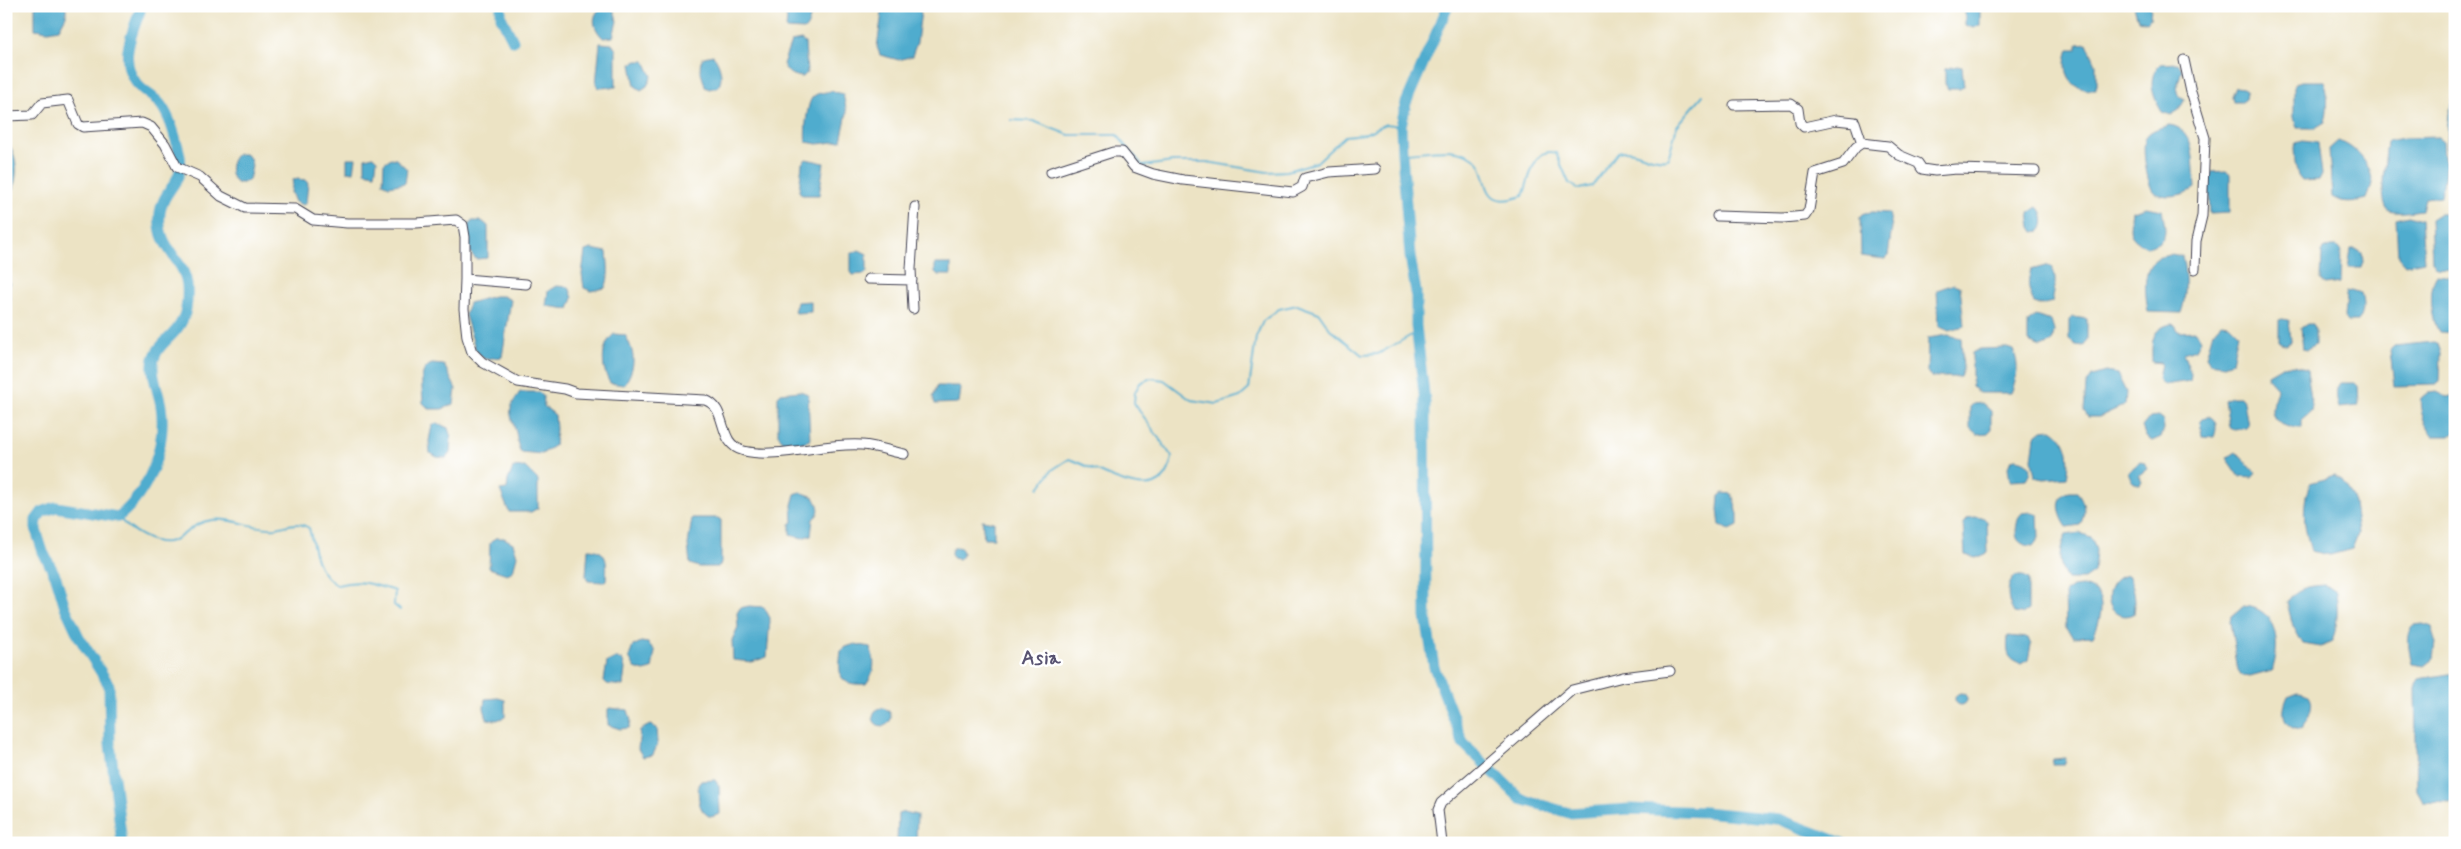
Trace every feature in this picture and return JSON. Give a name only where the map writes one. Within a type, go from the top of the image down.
[{"type":"street","points":[[2184,60],[2190,92],[2205,138],[2202,216],[2196,241],[2195,269]]},
{"type":"street","points":[[6,116],[32,115],[45,102],[68,100],[78,124],[83,127],[142,123],[151,128],[165,144],[177,166],[200,177],[221,196],[245,208],[295,209],[313,220],[357,223],[456,220],[463,225],[465,237],[464,309],[467,337],[472,352],[482,362],[518,382],[565,389],[576,393],[705,400],[713,403],[718,410],[726,439],[743,451],[774,452],[863,445],[904,454]]},
{"type":"street","points":[[1734,105],[1791,104],[1798,109],[1801,126],[1804,127],[1836,120],[1855,122],[1862,143]]},
{"type":"street","points":[[1717,216],[1783,218],[1805,216],[1809,210],[1815,173],[1843,164],[1856,147],[1862,143],[1888,146],[1899,155],[1918,162],[1922,169],[1935,171],[1956,169],[2035,171]]},
{"type":"street","points":[[1051,172],[1113,152],[1122,152],[1134,167],[1153,174],[1183,180],[1294,192],[1302,187],[1305,178],[1329,172],[1375,169]]},
{"type":"street","points":[[913,309],[912,280],[915,206]]},
{"type":"street","points":[[465,279],[526,284]]},
{"type":"street","points":[[868,279],[912,280]]},
{"type":"street","points":[[1442,843],[1438,810],[1441,803],[1572,690],[1623,677],[1670,672]]},
{"type":"water","points":[[35,6],[66,6],[66,16],[59,29],[48,31],[35,29]]},
{"type":"water","points":[[782,6],[809,6],[810,19],[804,30],[786,29],[787,18],[783,13]]},
{"type":"water","points":[[883,6],[917,6],[921,11],[917,42],[912,56],[899,60],[880,55],[877,47]]},
{"type":"water","points":[[1965,6],[1980,6],[1980,25],[1974,28],[1965,25]]},
{"type":"water","points":[[2134,6],[2151,6],[2150,19],[2147,22],[2138,20]]},
{"type":"water","points":[[601,8],[614,10],[617,21],[613,37],[603,38],[597,31],[594,19]]},
{"type":"water","points":[[801,40],[805,43],[807,73],[803,77],[791,74],[783,64],[791,42]]},
{"type":"water","points":[[600,43],[612,44],[616,50],[616,87],[599,88],[596,84]]},
{"type":"water","points":[[2087,43],[2096,64],[2096,90],[2087,90],[2073,84],[2067,73],[2066,66],[2069,49],[2077,49],[2078,44]]},
{"type":"water","points":[[713,55],[719,66],[721,80],[718,87],[709,89],[705,87],[700,64],[704,57]]},
{"type":"water","points":[[637,61],[645,61],[652,76],[647,86],[641,90],[635,86],[631,64]]},
{"type":"water","points":[[2178,63],[2182,69],[2177,87],[2179,96],[2185,99],[2179,110],[2171,115],[2162,112],[2152,88],[2152,82],[2153,76],[2160,64]]},
{"type":"water","points":[[1957,66],[1962,67],[1964,86],[1960,89],[1948,89],[1945,84],[1945,69]]},
{"type":"water","points":[[2301,81],[2324,81],[2326,85],[2328,101],[2325,122],[2315,128],[2297,128],[2294,118],[2294,84]]},
{"type":"water","points":[[2236,87],[2243,88],[2247,93],[2246,99],[2242,102],[2233,102],[2232,97]]},
{"type":"water","points":[[831,91],[843,94],[847,113],[841,141],[818,144],[806,142],[806,119],[810,101],[816,95]]},
{"type":"water","points":[[2455,95],[2455,159],[2452,159],[2447,152],[2448,130],[2450,108]]},
{"type":"water","points":[[2169,125],[2185,133],[2189,141],[2192,150],[2195,188],[2181,194],[2165,196],[2155,193],[2152,189],[2147,175],[2144,148],[2148,134]]},
{"type":"water","points":[[2438,137],[2443,141],[2445,172],[2441,196],[2425,198],[2422,210],[2390,211],[2386,207],[2383,190],[2387,141],[2404,138]]},
{"type":"water","points":[[6,140],[13,152],[16,166],[14,187],[11,194],[7,194]]},
{"type":"water","points":[[2303,141],[2318,143],[2322,174],[2319,180],[2302,181],[2298,176],[2294,147],[2296,143]]},
{"type":"water","points":[[2338,141],[2350,147],[2366,163],[2372,183],[2367,199],[2345,202],[2332,197],[2329,149]]},
{"type":"water","points":[[237,154],[245,154],[250,158],[252,166],[249,180],[243,183],[236,183],[230,168]]},
{"type":"water","points":[[373,156],[377,160],[375,174],[365,172],[365,158]]},
{"type":"water","points":[[347,158],[356,158],[354,172],[347,171]]},
{"type":"water","points":[[391,158],[396,159],[407,169],[405,183],[389,186],[383,183],[384,163]]},
{"type":"water","points":[[806,159],[824,163],[819,195],[802,195],[799,191],[802,163]]},
{"type":"water","points":[[2226,171],[2230,174],[2230,213],[2210,214],[2208,175],[2211,172]]},
{"type":"water","points":[[293,180],[305,180],[308,183],[306,203],[303,205],[295,202],[291,192]]},
{"type":"water","points":[[2038,207],[2043,215],[2044,222],[2040,231],[2034,232],[2031,227],[2029,213]]},
{"type":"water","points":[[2147,207],[2162,210],[2165,233],[2160,241],[2147,247],[2133,237],[2130,224],[2132,211]]},
{"type":"water","points":[[1864,213],[1889,213],[1892,227],[1888,256],[1885,259],[1861,256],[1860,217]]},
{"type":"water","points":[[2438,214],[2455,214],[2455,269],[2437,268],[2432,261],[2430,219]]},
{"type":"water","points":[[2409,216],[2421,220],[2424,261],[2405,265],[2398,257],[2396,219]]},
{"type":"water","points":[[472,221],[482,221],[488,226],[488,258],[476,259],[470,251],[467,241],[467,230]]},
{"type":"water","points":[[2331,247],[2337,247],[2341,252],[2340,283],[2325,285],[2321,280],[2322,253]]},
{"type":"water","points":[[592,249],[607,252],[608,279],[605,288],[591,291],[584,288],[582,274],[585,251]]},
{"type":"water","points":[[2351,249],[2356,249],[2362,253],[2363,262],[2361,268],[2348,268]]},
{"type":"water","points":[[859,250],[867,254],[867,271],[865,274],[853,275],[851,272],[851,254]]},
{"type":"water","points":[[2171,254],[2182,256],[2185,292],[2181,313],[2148,312],[2146,276],[2148,269],[2156,259]]},
{"type":"water","points":[[935,264],[951,264],[951,275],[938,275],[935,272]]},
{"type":"water","points":[[2049,265],[2055,277],[2052,302],[2042,305],[2034,303],[2029,286],[2031,270]]},
{"type":"water","points":[[6,275],[9,276],[10,314],[6,323]]},
{"type":"water","points":[[2437,275],[2455,277],[2455,333],[2439,332],[2436,326],[2432,312],[2432,288]]},
{"type":"water","points":[[1954,284],[1960,286],[1964,326],[1950,330],[1939,326],[1937,290]]},
{"type":"water","points":[[556,286],[569,287],[573,298],[569,309],[546,306],[548,291]]},
{"type":"water","points":[[2352,291],[2361,294],[2362,298],[2362,312],[2358,322],[2348,322],[2344,317],[2346,295],[2347,292]]},
{"type":"water","points":[[494,296],[503,296],[511,300],[502,357],[484,359],[476,351],[465,315],[469,303]]},
{"type":"water","points":[[811,301],[811,312],[796,313],[794,311],[797,302]]},
{"type":"water","points":[[2035,316],[2051,321],[2054,331],[2052,342],[2041,347],[2028,342],[2028,322]]},
{"type":"water","points":[[2073,317],[2087,319],[2087,340],[2084,346],[2076,345],[2069,340],[2069,320]]},
{"type":"water","points":[[2279,320],[2289,320],[2291,341],[2286,345],[2279,342]]},
{"type":"water","points":[[2221,323],[2229,324],[2238,333],[2232,362],[2224,365],[2210,363],[2206,357],[2213,332]]},
{"type":"water","points":[[2171,324],[2175,325],[2179,332],[2196,331],[2201,340],[2196,349],[2183,353],[2191,374],[2190,381],[2163,385],[2158,379],[2161,363],[2152,362],[2152,343],[2159,329]]},
{"type":"water","points":[[2307,324],[2312,324],[2315,330],[2315,345],[2307,350],[2303,349],[2301,328]]},
{"type":"water","points":[[614,334],[625,335],[633,354],[631,372],[624,385],[610,383],[605,371],[604,351],[609,339]]},
{"type":"water","points":[[1948,335],[1961,338],[1963,369],[1960,377],[1931,377],[1927,373],[1928,338]]},
{"type":"water","points":[[2434,342],[2438,344],[2441,353],[2440,382],[2436,385],[2394,386],[2390,350],[2394,346]]},
{"type":"water","points":[[2007,348],[2013,350],[2017,366],[2015,382],[2011,393],[1979,393],[1972,387],[1972,353],[1980,349]]},
{"type":"water","points":[[432,364],[444,365],[456,389],[454,404],[442,409],[429,409],[423,403],[422,386],[424,370]]},
{"type":"water","points":[[2295,365],[2307,370],[2312,405],[2311,411],[2302,419],[2302,428],[2287,426],[2274,418],[2272,407],[2277,388],[2268,378],[2268,374],[2282,366]]},
{"type":"water","points":[[2105,372],[2117,374],[2126,392],[2125,405],[2099,417],[2088,417],[2084,411],[2086,385],[2092,376]]},
{"type":"water","points":[[2340,383],[2355,383],[2358,386],[2358,406],[2339,408],[2337,392]]},
{"type":"water","points":[[937,386],[959,386],[961,389],[959,403],[935,404],[933,397]]},
{"type":"water","points":[[800,391],[808,394],[810,440],[797,444],[783,443],[778,434],[778,396],[781,393]]},
{"type":"water","points":[[520,392],[539,392],[543,396],[544,406],[555,415],[555,445],[542,454],[521,452],[518,446],[511,410],[513,402]]},
{"type":"water","points":[[2437,392],[2447,397],[2455,395],[2455,432],[2450,436],[2433,436],[2423,418],[2421,398],[2427,393]]},
{"type":"water","points":[[2231,397],[2240,397],[2244,402],[2248,426],[2246,428],[2235,430],[2229,427],[2225,400]]},
{"type":"water","points":[[1982,403],[1991,411],[1991,430],[1988,433],[1977,434],[1970,428],[1970,407],[1973,404]]},
{"type":"water","points":[[2158,416],[2163,420],[2164,429],[2161,437],[2152,441],[2146,437],[2142,427],[2150,417]]},
{"type":"water","points":[[2208,416],[2214,419],[2215,422],[2214,437],[2202,436],[2200,421]]},
{"type":"water","points":[[437,423],[448,428],[451,436],[450,453],[446,458],[437,457],[430,453],[429,441],[432,425]]},
{"type":"water","points":[[2052,429],[2062,438],[2067,450],[2069,463],[2067,477],[2044,479],[2035,477],[2032,459],[2035,436],[2042,430]]},
{"type":"water","points":[[2236,452],[2256,473],[2252,478],[2240,477],[2227,458]]},
{"type":"water","points":[[2011,460],[2024,461],[2029,465],[2030,472],[2026,480],[2010,481],[2008,467]]},
{"type":"water","points":[[2140,462],[2144,463],[2147,469],[2139,475],[2142,481],[2140,484],[2132,481],[2128,472]]},
{"type":"water","points":[[525,467],[538,480],[538,508],[531,512],[509,512],[500,490],[507,489],[508,480],[513,468]]},
{"type":"water","points":[[2334,476],[2342,480],[2353,497],[2358,534],[2352,549],[2330,555],[2311,551],[2305,525],[2305,500],[2310,483]]},
{"type":"water","points":[[800,492],[814,497],[819,509],[818,514],[813,519],[811,535],[802,538],[790,534],[790,524],[793,522],[792,505],[795,494]]},
{"type":"water","points":[[2077,492],[2080,496],[2084,512],[2080,525],[2067,527],[2062,519],[2059,505],[2065,493]]},
{"type":"water","points":[[1723,493],[1732,494],[1738,514],[1738,526],[1730,530],[1720,526],[1719,496]]},
{"type":"water","points":[[2032,512],[2038,514],[2039,538],[2033,546],[2021,543],[2016,534],[2018,518],[2022,513]]},
{"type":"water","points":[[1975,517],[1987,521],[1988,553],[1976,558],[1965,555],[1963,523],[1968,518]]},
{"type":"water","points":[[692,518],[718,518],[721,520],[721,564],[718,567],[699,567],[690,564],[688,545]]},
{"type":"water","points":[[982,520],[994,522],[994,538],[984,538]]},
{"type":"water","points":[[2080,533],[2091,537],[2096,550],[2094,572],[2084,579],[2067,579],[2062,568],[2060,552],[2066,535]]},
{"type":"water","points":[[495,538],[504,538],[513,543],[517,556],[513,571],[507,574],[489,568],[490,543]]},
{"type":"water","points":[[955,547],[959,547],[963,553],[959,559],[955,559],[951,555],[951,551]]},
{"type":"water","points":[[588,549],[600,552],[605,558],[607,568],[606,580],[603,582],[588,581],[586,576]]},
{"type":"water","points":[[2128,575],[2134,589],[2135,609],[2134,614],[2124,616],[2116,613],[2111,608],[2109,592],[2112,584],[2119,578]]},
{"type":"water","points":[[2015,576],[2024,576],[2028,579],[2028,610],[2022,614],[2014,613],[2008,594],[2008,589]]},
{"type":"water","points":[[2326,585],[2336,592],[2337,617],[2332,642],[2321,647],[2303,644],[2293,626],[2287,603],[2294,594],[2304,588]]},
{"type":"water","points":[[2082,586],[2096,593],[2100,599],[2101,613],[2093,636],[2073,637],[2066,629],[2065,592],[2072,587]]},
{"type":"water","points":[[749,606],[764,607],[770,618],[767,657],[752,662],[733,660],[732,640],[738,627],[737,613],[740,608]]},
{"type":"water","points":[[2243,606],[2255,608],[2264,613],[2270,620],[2276,640],[2275,661],[2272,671],[2250,677],[2242,676],[2238,670],[2230,621],[2231,616]]},
{"type":"water","points":[[2423,624],[2431,627],[2436,643],[2434,658],[2425,665],[2412,663],[2408,643],[2409,633],[2414,625]]},
{"type":"water","points":[[2008,636],[2028,638],[2031,645],[2028,660],[2021,664],[2012,660],[2008,654]]},
{"type":"water","points":[[641,642],[648,643],[655,651],[652,669],[644,671],[635,668],[629,657],[633,646]]},
{"type":"water","points":[[855,644],[870,647],[872,652],[874,667],[866,684],[845,681],[840,673],[841,651]]},
{"type":"water","points":[[616,658],[623,661],[625,669],[623,686],[607,684],[604,681],[607,662]]},
{"type":"water","points":[[2455,673],[2455,803],[2423,802],[2417,791],[2415,689],[2418,679]]},
{"type":"water","points":[[2298,692],[2305,693],[2311,702],[2310,713],[2300,730],[2289,726],[2284,718],[2284,707],[2288,696]]},
{"type":"water","points":[[1963,693],[1966,694],[1966,704],[1959,705],[1956,704],[1955,697],[1956,694]]},
{"type":"water","points":[[498,698],[505,700],[505,717],[497,720],[487,719],[484,708],[485,699]]},
{"type":"water","points":[[878,708],[886,708],[891,713],[889,724],[878,726],[873,721],[873,713]]},
{"type":"water","points":[[608,709],[628,710],[631,721],[629,728],[620,729],[608,725]]},
{"type":"water","points":[[650,725],[657,728],[658,743],[653,755],[643,757],[638,749],[640,730]]},
{"type":"water","points":[[2066,758],[2065,764],[2052,764],[2053,759]]},
{"type":"water","points":[[715,780],[719,786],[720,814],[711,817],[701,808],[698,785],[701,781]]},
{"type":"water","points":[[904,812],[917,815],[916,843],[897,843],[898,814]]},
{"type":"waterway","points":[[122,843],[110,744],[109,685],[79,637],[65,607],[56,577],[43,552],[36,530],[36,520],[42,512],[56,507],[118,517],[139,495],[147,482],[158,452],[162,421],[161,406],[154,375],[154,359],[159,349],[177,329],[183,319],[187,303],[187,285],[181,268],[166,245],[160,225],[162,204],[180,171],[179,151],[167,115],[159,102],[138,85],[132,76],[127,58],[130,39],[140,11],[139,6]]},
{"type":"waterway","points":[[501,6],[501,17],[513,41]]},
{"type":"waterway","points":[[1448,6],[1406,103],[1401,126],[1410,256],[1416,292],[1416,326],[1425,402],[1426,617],[1434,667],[1463,743],[1521,799],[1569,813],[1630,809],[1704,812],[1778,819],[1842,843]]},
{"type":"waterway","points":[[1402,153],[1448,150],[1466,154],[1480,164],[1491,195],[1498,199],[1508,200],[1523,196],[1530,173],[1537,159],[1542,154],[1548,152],[1556,153],[1569,183],[1579,189],[1592,186],[1618,152],[1631,151],[1654,158],[1668,159],[1677,126],[1703,95]]},
{"type":"waterway","points":[[1011,120],[1033,121],[1069,135],[1117,135],[1143,166],[1173,162],[1207,162],[1267,172],[1287,171],[1317,162],[1345,136],[1364,134],[1386,124],[1401,126]]},
{"type":"waterway","points":[[1039,488],[1052,470],[1069,459],[1128,483],[1144,485],[1157,483],[1166,474],[1172,457],[1134,403],[1135,392],[1140,383],[1151,378],[1164,380],[1191,400],[1217,404],[1240,397],[1249,389],[1256,337],[1263,321],[1279,309],[1297,305],[1319,313],[1330,329],[1362,355],[1378,354],[1417,332]]},
{"type":"waterway","points":[[118,517],[135,532],[158,542],[172,541],[200,523],[212,520],[228,520],[268,528],[300,524],[309,528],[317,560],[324,574],[330,580],[337,585],[360,582],[395,591],[394,605],[400,610]]},
{"type":"district","name":"Asia","points":[[1041,657]]}]
